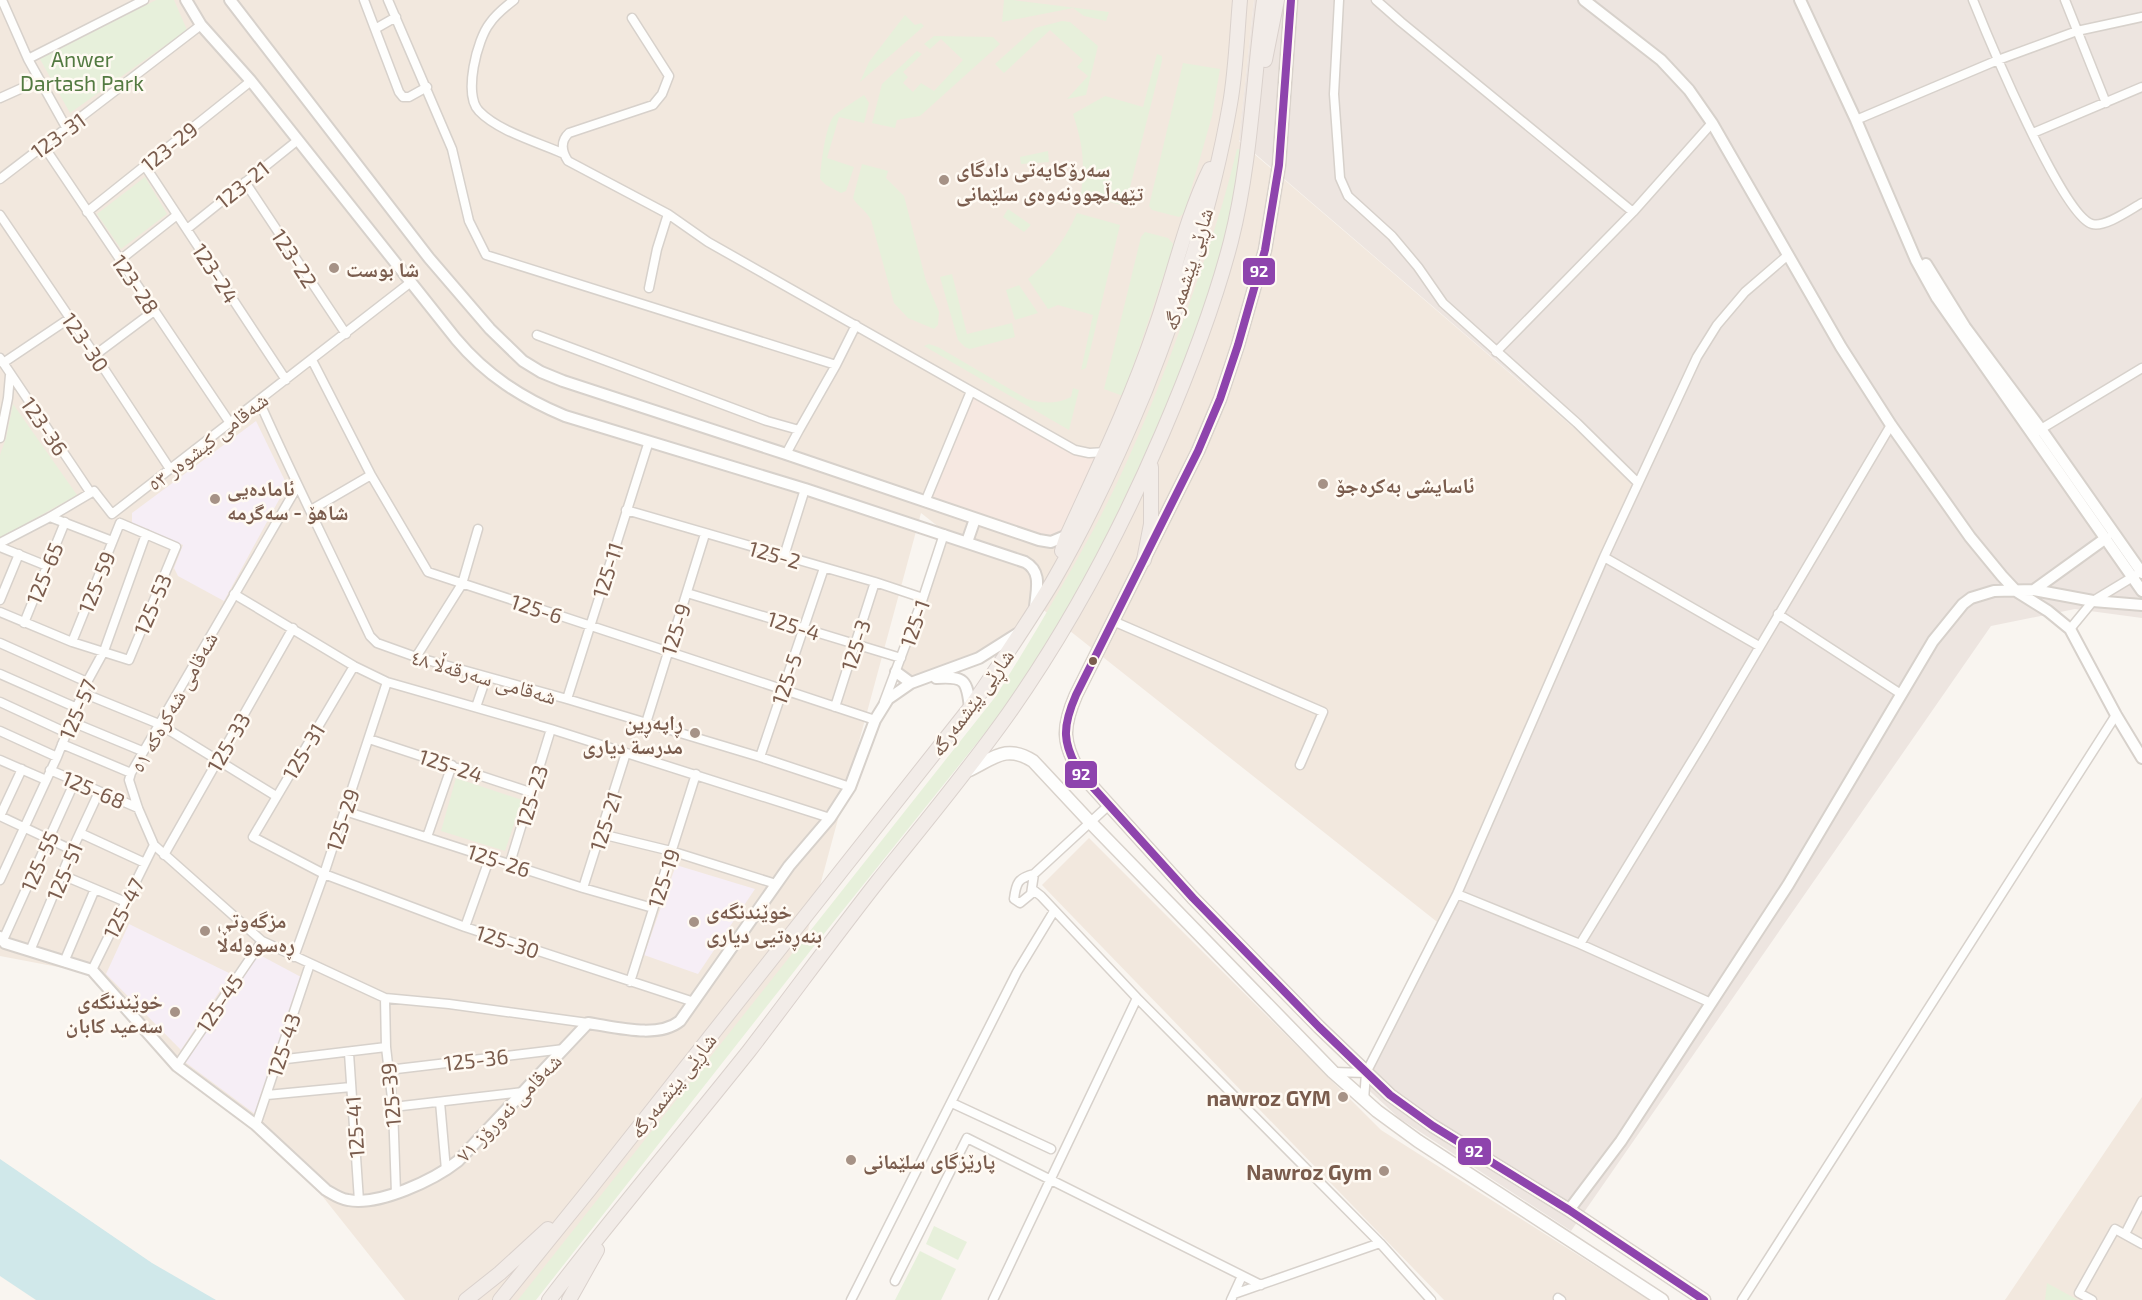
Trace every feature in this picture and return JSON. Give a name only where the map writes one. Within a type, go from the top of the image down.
[{"type":"highway","name":"شاڕێی پێشمەرگە","points":[[500,1300],[970,708],[1023,630],[1052,582],[1123,443],[1168,332],[1190,269],[1223,143],[1231,100],[1240,0]]},
{"type":"highway","points":[[1247,153],[1277,0]]},
{"type":"highway","name":"شاڕێی پێشمەرگە","points":[[549,1300],[748,1052],[877,883],[967,771],[1057,639],[1098,570],[1154,454],[1185,381],[1210,312],[1231,239],[1247,153],[1263,5]]},
{"type":"highway","points":[[1052,582],[1067,536],[1106,452],[1155,330],[1200,191],[1223,143]]},
{"type":"highway","points":[[1144,560],[1151,524],[1151,472],[1154,454]]},
{"type":"highway","points":[[466,1300],[522,1254],[589,1190]]},
{"type":"highway","points":[[568,1300],[617,1214]]},
{"type":"main road","points":[[1292,0],[1279,165],[1265,250],[1254,295],[1220,399],[1198,451],[1076,695],[1066,725],[1066,745],[1080,772],[1193,898],[1341,1049],[1390,1095],[1432,1126],[1569,1210],[1704,1300]]},
{"type":"main road","points":[[967,771],[999,754],[1007,753],[1021,754],[1039,766],[1090,822],[1329,1067],[1377,1111],[1418,1141],[1662,1300]]},
{"type":"main road","points":[[1329,1067],[1341,1049]]},
{"type":"main road","points":[[1377,1111],[1381,1101],[1390,1095]]},
{"type":"street","points":[[2,0],[4,15],[67,129]]},
{"type":"street","points":[[28,59],[144,0]]},
{"type":"street","points":[[186,0],[201,25],[250,81],[470,355],[512,389],[565,416],[805,489],[1025,562],[1032,566],[1037,576],[1035,610]]},
{"type":"street","points":[[231,0],[429,258],[490,329],[523,360],[542,372],[563,381],[1047,542],[1055,542],[1067,536],[1084,522]]},
{"type":"street","points":[[364,0],[399,92],[403,97],[409,97],[427,87]]},
{"type":"street","points":[[388,0],[453,149],[469,221],[486,255],[836,365]]},
{"type":"street","points":[[513,0],[489,23],[477,48],[472,77],[472,91],[477,109],[493,122],[562,153],[567,161],[668,214],[708,242],[1075,450],[1089,453],[1106,452]]},
{"type":"street","points":[[1340,0],[1334,94],[1340,178],[1348,196],[1392,236],[1418,267],[1443,303],[1577,423],[1637,482]]},
{"type":"street","points":[[1376,0],[1633,212]]},
{"type":"street","points":[[1584,0],[1661,60],[1689,90],[1712,123],[1841,348],[1891,425],[1970,537],[2016,591],[2041,606],[2070,629],[2142,758]]},
{"type":"street","points":[[1800,0],[1816,27]]},
{"type":"street","points":[[1807,0],[1816,27],[1930,278],[2139,573],[2142,591]]},
{"type":"street","points":[[1973,0],[2032,133],[2080,215],[2094,225],[2108,222],[2142,203]]},
{"type":"street","points":[[2065,0],[2106,103]]},
{"type":"street","points":[[375,29],[396,17]]},
{"type":"street","points":[[1858,119],[1998,60],[2078,31],[2142,17]]},
{"type":"street","points":[[562,153],[563,142],[569,133],[654,105],[662,94],[669,76],[632,18]]},
{"type":"street","name":"123-31","points":[[0,179],[201,25]]},
{"type":"street","points":[[0,98],[40,80]]},
{"type":"street","name":"123-29","points":[[87,212],[250,81]]},
{"type":"street","points":[[2032,133],[2142,87]]},
{"type":"street","points":[[1496,352],[1633,212],[1712,123]]},
{"type":"street","name":"123-21","points":[[187,229],[298,140]]},
{"type":"street","name":"123-28","points":[[43,145],[230,423]]},
{"type":"street","name":"123-24","points":[[145,166],[286,380]]},
{"type":"street","name":"123-22","points":[[245,182],[345,334]]},
{"type":"street","points":[[649,288],[657,249],[668,214]]},
{"type":"street","name":"123-30","points":[[0,215],[170,470]]},
{"type":"street","points":[[120,260],[177,215]]},
{"type":"street","points":[[1365,1100],[1366,1073],[1457,894],[1637,482],[1705,342],[1745,292],[1788,255]]},
{"type":"street","name":"شەقامی کیشوەر ٥٣","points":[[118,510],[411,282]]},
{"type":"street","points":[[95,355],[154,311]]},
{"type":"street","points":[[2,361],[70,318]]},
{"type":"street","points":[[786,454],[856,325]]},
{"type":"street","points":[[537,335],[767,421],[799,430]]},
{"type":"street","name":"125-6","points":[[312,360],[371,475],[428,572],[835,707],[877,716]]},
{"type":"street","name":"123-36","points":[[2,361],[90,492]]},
{"type":"street","points":[[2037,431],[2142,368]]},
{"type":"street","points":[[0,438],[9,398],[10,374]]},
{"type":"street","points":[[925,502],[971,391]]},
{"type":"street","name":"شەقامی سەرقەڵا ٤٨","points":[[259,401],[297,487],[311,510],[370,636],[377,643],[486,678],[567,699],[760,757],[850,787]]},
{"type":"street","points":[[1580,944],[1704,741],[1891,425]]},
{"type":"street","points":[[2037,431],[2106,538],[2139,573]]},
{"type":"street","name":"125-11","points":[[567,699],[649,441]]},
{"type":"street","points":[[311,510],[371,475]]},
{"type":"street","name":"شەقامی شەکرەکە ٥١","points":[[297,487],[131,773],[129,780],[154,845],[262,941],[385,998],[449,1004],[588,1023]]},
{"type":"street","points":[[784,556],[805,489]]},
{"type":"street","points":[[0,545],[94,491],[112,514],[118,510],[120,523],[146,534]]},
{"type":"street","name":"125-2","points":[[626,510],[923,598]]},
{"type":"street","points":[[50,517],[112,541]]},
{"type":"street","points":[[967,542],[975,519]]},
{"type":"street","name":"125-65","points":[[24,623],[65,522]]},
{"type":"street","name":"125-59","points":[[72,642],[120,523]]},
{"type":"street","points":[[416,657],[462,584],[478,529]]},
{"type":"street","name":"125-53","points":[[104,651],[129,660],[176,547],[146,534]]},
{"type":"street","name":"125-57","points":[[0,880],[57,757],[87,682],[104,651],[146,534]]},
{"type":"street","name":"125-9","points":[[646,723],[705,534]]},
{"type":"street","name":"125-1","points":[[877,716],[896,672],[944,534]]},
{"type":"street","points":[[2034,590],[2106,538]]},
{"type":"street","points":[[0,545],[47,566]]},
{"type":"street","points":[[0,600],[19,554]]},
{"type":"street","points":[[1604,557],[1760,646]]},
{"type":"street","name":"125-5","points":[[760,757],[824,568]]},
{"type":"street","points":[[2070,629],[2093,601],[2139,573]]},
{"type":"street","name":"125-3","points":[[835,707],[875,582]]},
{"type":"street","points":[[1569,1210],[1622,1142],[1788,885],[1933,641],[1964,604],[1971,598],[1994,591],[2034,590],[2093,601],[2142,605]]},
{"type":"street","name":"125-4","points":[[687,593],[901,658]]},
{"type":"street","points":[[234,594],[354,666],[387,681],[551,729],[830,818]]},
{"type":"street","points":[[0,612],[72,642],[104,651]]},
{"type":"street","points":[[1778,614],[1901,694]]},
{"type":"street","points":[[1113,621],[1323,711],[1300,765]]},
{"type":"street","name":"125-33","points":[[164,855],[293,628]]},
{"type":"street","points":[[588,1023],[649,1031],[665,1029],[680,1021],[776,884],[830,818],[850,787],[877,716],[888,699],[910,683],[979,658],[1023,630]]},
{"type":"street","points":[[0,643],[87,682]]},
{"type":"street","name":"125-31","points":[[253,837],[354,666]]},
{"type":"street","points":[[896,672],[910,683]]},
{"type":"street","points":[[0,674],[77,708]]},
{"type":"street","points":[[476,707],[486,678]]},
{"type":"street","points":[[924,679],[959,678],[968,689],[970,708]]},
{"type":"street","name":"125-29","points":[[294,957],[324,874],[387,681]]},
{"type":"street","points":[[83,693],[159,724],[276,796]]},
{"type":"street","points":[[0,702],[67,733]]},
{"type":"street","points":[[1742,1300],[2116,715]]},
{"type":"street","points":[[72,722],[142,751]]},
{"type":"street","name":"125-23","points":[[510,863],[551,729]]},
{"type":"street","points":[[0,731],[57,757]]},
{"type":"street","name":"125-24","points":[[369,739],[533,793]]},
{"type":"street","points":[[62,744],[131,773]]},
{"type":"street","name":"125-21","points":[[584,888],[626,753]]},
{"type":"street","points":[[0,760],[46,780]]},
{"type":"street","points":[[427,837],[452,765]]},
{"type":"street","points":[[22,769],[0,816],[72,850]]},
{"type":"street","name":"125-68","points":[[51,770],[138,808]]},
{"type":"street","name":"125-19","points":[[630,982],[696,774]]},
{"type":"street","name":"125-55","points":[[1,938],[75,781]]},
{"type":"street","name":"125-51","points":[[30,951],[99,792]]},
{"type":"street","points":[[1034,874],[1030,896],[1017,901],[1017,882],[1023,877],[1034,874],[1109,805]]},
{"type":"street","name":"125-26","points":[[345,811],[653,908]]},
{"type":"street","points":[[80,833],[145,863]]},
{"type":"street","points":[[601,834],[671,851],[776,884]]},
{"type":"street","name":"125-30","points":[[253,837],[324,874],[465,927],[694,1002]]},
{"type":"street","name":"125-47","points":[[92,970],[154,845]]},
{"type":"street","points":[[465,927],[490,857]]},
{"type":"street","points":[[62,875],[126,902]]},
{"type":"street","points":[[64,962],[95,889]]},
{"type":"street","points":[[1032,889],[1380,1243],[1431,1300]]},
{"type":"street","points":[[1457,894],[1580,944],[1711,1003]]},
{"type":"street","points":[[851,1300],[1021,965],[1054,911]]},
{"type":"street","points":[[1,938],[5,943],[92,970]]},
{"type":"street","name":"125-45","points":[[177,1066],[262,941]]},
{"type":"street","name":"125-43","points":[[256,1125],[310,964]]},
{"type":"street","name":"شەقامی نەورۆز ٧١","points":[[92,970],[177,1066],[256,1125],[326,1190],[346,1200],[359,1201],[396,1193],[446,1170],[479,1140],[588,1023]]},
{"type":"street","name":"125-39","points":[[385,998],[386,1047],[393,1107],[396,1193]]},
{"type":"street","points":[[993,1300],[1137,998]]},
{"type":"street","points":[[278,1060],[386,1047]]},
{"type":"street","name":"125-36","points":[[388,1070],[564,1049]]},
{"type":"street","name":"125-41","points":[[349,1053],[359,1201]]},
{"type":"street","points":[[1329,1067],[1353,1074],[1366,1073]]},
{"type":"street","points":[[267,1095],[351,1087]]},
{"type":"street","points":[[393,1107],[523,1092]]},
{"type":"street","points":[[440,1102],[446,1170]]},
{"type":"street","points":[[952,1103],[1051,1149]]},
{"type":"street","points":[[895,1281],[967,1138],[1261,1285]]},
{"type":"street","points":[[2125,1234],[2142,1201]]},
{"type":"street","points":[[2092,1300],[2079,1293],[2115,1229],[2142,1244]]},
{"type":"street","points":[[1232,1297],[1380,1243]]},
{"type":"street","points":[[1232,1297],[1242,1276]]},
{"type":"shaded area","points":[[0,0],[1254,0],[1239,141],[1637,482],[1441,925],[1036,604],[1009,640],[911,683],[896,672],[944,534],[949,535],[921,513],[802,952],[527,1300],[405,1300],[292,1158],[177,1066],[95,974],[0,956]]},
{"type":"shaded area","points":[[1254,0],[2142,0],[2142,618],[2075,609],[1991,626],[1571,1231],[1399,1118],[1360,1082],[1441,925],[1637,482],[1239,140]]},
{"type":"shaded area","points":[[971,391],[1075,450],[1104,455],[1059,540],[925,502]]},
{"type":"shaded area","name":"ئامادەیی شاهۆ - سەگرمە","points":[[256,421],[287,485],[224,601],[178,576],[174,568],[183,545],[132,523],[132,513]]},
{"type":"shaded area","points":[[1089,838],[1381,1130],[1649,1300],[1444,1300],[1042,885]]},
{"type":"shaded area","name":"خوێندنگەی بنەڕەتیی دیاری","points":[[676,865],[755,889],[698,974],[644,955]]},
{"type":"shaded area","name":"خوێندنگەی سەعید کابان","points":[[129,924],[231,974],[181,1050],[106,974]]},
{"type":"shaded area","points":[[256,953],[301,977],[255,1114],[185,1062]]},
{"type":"shaded area","points":[[2142,1097],[2142,1300],[2005,1300]]},
{"type":"green space","name":"Anwer Dartash Park","points":[[156,0],[174,0],[187,30],[70,113],[40,59]]},
{"type":"green space","points":[[1004,0],[1109,12],[1106,21],[1084,16],[1073,8],[1002,22]]},
{"type":"green space","points":[[905,15],[915,25],[921,23],[924,26],[860,82],[869,62]]},
{"type":"green space","points":[[1062,21],[1070,22],[1098,46],[1086,95],[1067,99],[1088,76],[1077,67],[1083,60],[1050,30],[1004,73],[995,64],[1035,28]]},
{"type":"green space","points":[[934,36],[993,37],[1000,44],[920,116],[897,120],[895,128],[872,123],[882,84],[917,51],[922,54],[903,72],[908,77],[903,83],[913,92],[921,83],[934,91],[963,60],[941,39],[930,49],[924,44]]},
{"type":"green space","points":[[1157,54],[1162,56],[1162,61],[1126,203],[1121,205],[1081,194],[1082,154],[1073,114],[1105,96],[1143,107]]},
{"type":"green space","points":[[1183,63],[1220,69],[1212,116],[1187,204],[1184,213],[1179,217],[1152,210],[1149,206]]},
{"type":"green space","points":[[864,95],[869,103],[864,123],[839,117],[827,158],[854,167],[846,191],[841,193],[820,179],[826,138],[833,117]]},
{"type":"green space","points":[[1237,149],[1241,149],[1224,243],[1208,297],[1188,351],[1128,491],[1093,562],[1034,664],[989,728],[536,1300],[518,1300],[996,696],[1083,548],[1133,449],[1193,293],[1220,211]]},
{"type":"green space","points":[[1048,151],[1049,162],[1021,164],[1020,157]]},
{"type":"green space","points":[[862,164],[888,171],[886,178],[904,196],[926,281],[939,312],[938,325],[934,329],[908,318],[894,303],[871,220],[853,198]]},
{"type":"green space","points":[[145,177],[167,214],[121,249],[97,214]]},
{"type":"green space","points":[[1008,209],[1031,225],[1024,232],[1003,217]]},
{"type":"green space","points":[[1077,213],[1120,225],[1086,368],[1081,370],[1093,315],[1058,305],[1048,309],[1028,279],[1056,249]]},
{"type":"green space","points":[[1145,232],[1168,238],[1174,245],[1123,396],[1104,389],[1141,237]]},
{"type":"green space","points":[[952,274],[967,334],[1012,323],[1015,337],[970,349],[958,340],[940,277]]},
{"type":"green space","points":[[1019,285],[1038,313],[1015,320],[1006,290]]},
{"type":"green space","points":[[929,344],[1027,399],[1055,402],[1071,397],[1073,388],[1079,390],[1069,430],[924,346]]},
{"type":"green space","points":[[13,404],[77,495],[0,538],[0,455]]},
{"type":"green space","points":[[456,778],[522,800],[505,851],[441,831]]},
{"type":"green space","points":[[934,1226],[967,1242],[958,1260],[926,1244]]},
{"type":"green space","points":[[920,1251],[956,1269],[941,1300],[895,1300]]},
{"type":"green space","points":[[2047,1283],[2078,1300],[2045,1300]]},
{"type":"water","points":[[0,1159],[152,1263],[216,1300],[36,1300],[0,1276]]},
{"type":"transit line","name":"92","points":[[1291,0],[1279,165],[1265,250],[1238,345],[1220,399],[1198,451],[1076,695],[1066,726],[1067,744],[1080,773],[1193,898],[1319,1027],[1390,1095],[1433,1126],[1569,1210],[1704,1300]]},
{"type":"place","name":"سەرۆکایەتی دادگای تێهەڵچوونەوەی سلێمانی","points":[[944,180]]},
{"type":"place","name":"شا بوست","points":[[334,268]]},
{"type":"place","name":"ئاسایشی بەکرەجۆ","points":[[1323,484]]},
{"type":"place","name":"ئامادەیی شاهۆ - سەگرمە","points":[[215,499]]},
{"type":"place","name":"ڕاپەڕین مدرسة ديارى","points":[[695,733]]},
{"type":"place","name":"خوێندنگەی بنەڕەتیی دیاری","points":[[694,922]]},
{"type":"place","name":"مزگەوتی ڕەسوولەڵا","points":[[205,931]]},
{"type":"place","name":"خوێندنگەی سەعید کابان","points":[[175,1012]]},
{"type":"place","name":"nawroz GYM","points":[[1343,1097]]},
{"type":"place","name":"پارێزگای سلێمانی","points":[[851,1160]]},
{"type":"place","name":"Nawroz Gym","points":[[1384,1171]]}]
